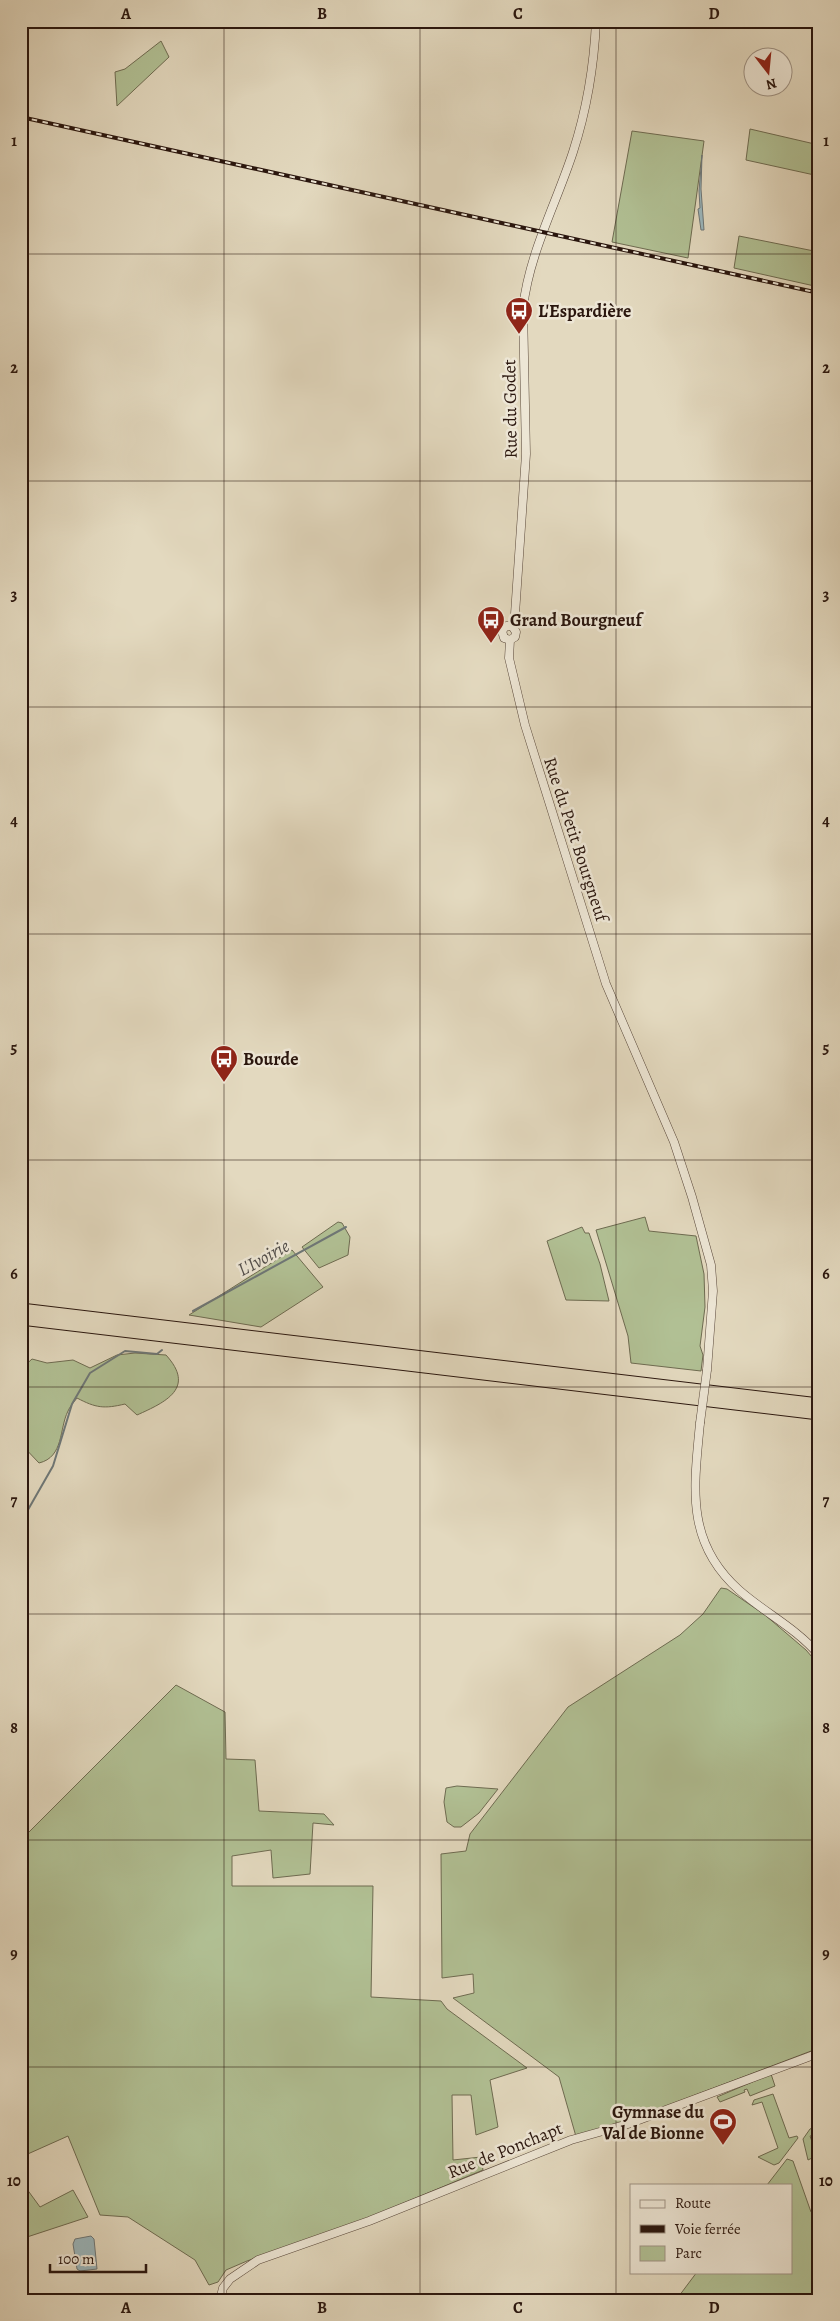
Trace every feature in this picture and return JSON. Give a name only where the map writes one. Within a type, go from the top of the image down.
[{"type":"highway","points":[[21,1309],[819,1404]]},
{"type":"highway","points":[[21,1318],[819,1414]]},
{"type":"street","name":"Rue du Godet","points":[[512,626],[515,614],[526,454],[523,308],[525,290],[530,268],[573,154],[585,111],[592,70],[596,21]]},
{"type":"street","name":"Rue du Petit Bourgneuf","points":[[512,626],[516,632],[515,637],[510,640],[510,658],[525,725],[606,984],[630,1044],[674,1142],[711,1265],[713,1292],[707,1370],[694,1486],[695,1504],[701,1530],[722,1572],[739,1590],[807,1641],[819,1655]]},
{"type":"street","name":"Rue de Ponchapt","points":[[220,2300],[223,2288],[230,2278],[258,2260],[369,2221],[571,2140],[628,2124],[819,2053]]},
{"type":"green space","points":[[161,41],[169,57],[117,106],[115,72],[125,69]]},
{"type":"green space","points":[[750,129],[819,145],[819,176],[746,160]]},
{"type":"green space","points":[[632,131],[704,141],[688,258],[612,242]]},
{"type":"green space","points":[[739,236],[819,252],[819,287],[734,268]]},
{"type":"green space","points":[[645,1217],[649,1231],[696,1236],[704,1274],[705,1307],[700,1346],[703,1355],[701,1371],[631,1363],[628,1336],[596,1230]]},
{"type":"green space","points":[[338,1222],[342,1223],[350,1237],[348,1255],[319,1268],[302,1247]]},
{"type":"green space","points":[[582,1227],[585,1233],[589,1233],[600,1264],[609,1301],[566,1300],[547,1241]]},
{"type":"green space","points":[[292,1250],[323,1287],[261,1327],[189,1315]]},
{"type":"green space","points":[[135,1353],[166,1355],[175,1367],[178,1376],[178,1385],[174,1392],[158,1405],[137,1415],[125,1404],[100,1407],[77,1398],[65,1418],[57,1449],[47,1460],[39,1463],[21,1444],[21,1369],[32,1359],[47,1363],[73,1360],[90,1368],[117,1355]]},
{"type":"green space","points":[[721,1588],[727,1589],[765,1615],[806,1650],[819,1665],[819,2048],[577,2140],[559,2077],[453,1998],[474,1993],[473,1974],[442,1978],[441,1854],[466,1851],[470,1834],[568,1707],[680,1635],[703,1614]]},
{"type":"green space","points":[[176,1685],[225,1712],[226,1759],[255,1760],[259,1811],[324,1814],[334,1825],[313,1823],[310,1874],[273,1878],[271,1850],[232,1856],[232,1886],[373,1886],[371,1997],[441,2001],[447,2009],[527,2068],[490,2080],[498,2127],[476,2135],[471,2095],[452,2095],[453,2160],[481,2157],[483,2170],[368,2218],[247,2261],[226,2270],[218,2282],[209,2285],[195,2260],[128,2217],[100,2215],[68,2136],[21,2157],[21,1840]]},
{"type":"green space","points":[[457,1786],[498,1789],[479,1813],[461,1827],[454,1827],[447,1822],[444,1802],[446,1788]]},
{"type":"green space","points":[[771,2074],[775,2086],[750,2096],[747,2089],[744,2090],[745,2092],[720,2102],[717,2097]]},
{"type":"green space","points":[[773,2094],[789,2138],[797,2136],[798,2138],[779,2163],[774,2165],[758,2157],[778,2148],[762,2102],[752,2105],[754,2100]]},
{"type":"green space","points":[[819,2125],[819,2133],[810,2136],[815,2150],[812,2152],[814,2157],[808,2160],[803,2139],[810,2129]]},
{"type":"green space","points":[[787,2159],[793,2161],[811,2212],[819,2220],[819,2300],[676,2300],[696,2274],[792,2274],[792,2184],[768,2184]]},
{"type":"green space","points":[[21,2181],[40,2207],[73,2190],[88,2217],[21,2239]]},
{"type":"water","points":[[702,155],[701,189],[704,230],[701,230],[698,209],[700,208],[699,191]]},
{"type":"water","points":[[91,2236],[94,2239],[97,2269],[80,2271],[77,2269],[73,2244],[75,2239]]},
{"type":"waterway","name":"L'Ivoirie","points":[[193,1311],[346,1227]]},
{"type":"waterway","name":"L'Ivoirie","points":[[21,1522],[53,1466],[72,1404],[90,1373],[125,1351],[157,1354],[162,1350]]},
{"type":"railway","points":[[21,117],[819,293]]},
{"type":"place","name":"L'Espardière","points":[[519,335]]},
{"type":"place","name":"Grand Bourgneuf","points":[[491,644]]},
{"type":"place","name":"Bourde","points":[[224,1083]]},
{"type":"place","name":"Gymnase du Val de Bionne","points":[[723,2146]]}]
